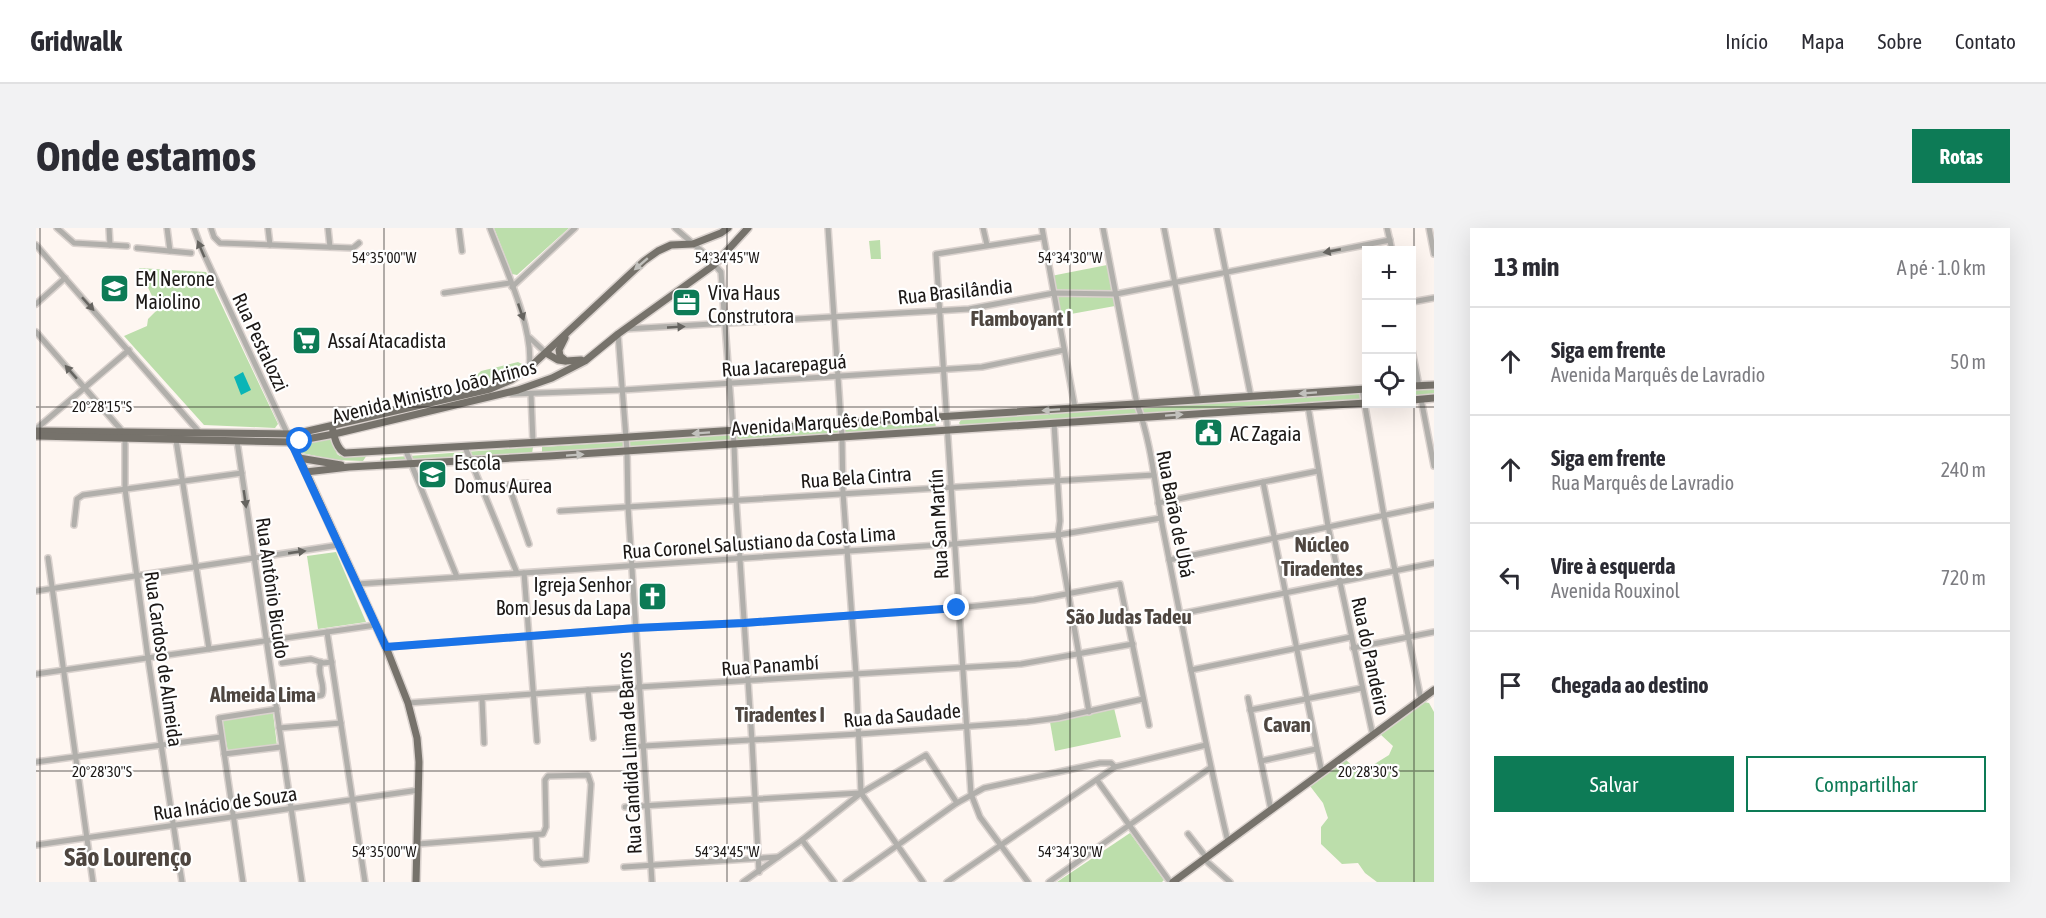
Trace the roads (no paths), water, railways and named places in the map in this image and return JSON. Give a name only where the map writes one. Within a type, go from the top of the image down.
[{"type":"main road","name":"Avenida Ministro João Arinos","points":[[333,430],[490,389],[512,380],[546,353],[644,261],[658,251],[671,245],[693,244],[728,228]]},
{"type":"main road","name":"Avenida Ministro João Arinos","points":[[290,438],[504,394],[552,378],[585,361],[618,334],[716,265],[748,228]]},
{"type":"main road","points":[[566,362],[560,356],[559,350],[572,329]]},
{"type":"main road","points":[[546,353],[566,362],[585,359],[599,350]]},
{"type":"main road","points":[[1416,386],[1434,384]]},
{"type":"main road","points":[[1343,404],[1352,399],[1361,389]]},
{"type":"main road","name":"Avenida Marquês de Pombal","points":[[333,430],[338,447],[342,452],[406,451],[1361,389]]},
{"type":"main road","points":[[1253,396],[1261,398],[1263,402],[1262,407],[1257,410]]},
{"type":"main road","points":[[1240,397],[1235,400],[1234,405],[1241,411]]},
{"type":"main road","points":[[1416,400],[1434,398]]},
{"type":"main road","name":"Avenida Marquês de Pombal","points":[[306,472],[363,466],[412,465],[1362,402]]},
{"type":"main road","points":[[1145,417],[1147,403]]},
{"type":"main road","points":[[1126,405],[1127,418]]},
{"type":"main road","points":[[951,416],[952,430]]},
{"type":"main road","points":[[936,417],[936,431]]},
{"type":"main road","points":[[845,423],[846,437]]},
{"type":"main road","points":[[827,424],[830,429],[829,438]]},
{"type":"main road","points":[[36,430],[206,441],[290,438]]},
{"type":"main road","points":[[737,430],[737,444]]},
{"type":"main road","points":[[719,431],[721,445]]},
{"type":"main road","points":[[36,436],[200,434],[290,438]]},
{"type":"main road","points":[[630,437],[633,443],[631,451]]},
{"type":"main road","points":[[290,438],[386,647],[408,703],[417,738],[419,762],[416,882]]},
{"type":"main road","points":[[613,438],[614,452]]},
{"type":"main road","points":[[363,466],[366,458],[374,452]]},
{"type":"main road","points":[[299,458],[349,467]]},
{"type":"main road","points":[[1171,882],[1434,690]]},
{"type":"street","points":[[57,228],[74,243],[127,246]]},
{"type":"street","points":[[109,228],[110,245]]},
{"type":"street","points":[[167,228],[170,251]]},
{"type":"street","name":"Rua Pestalozzi","points":[[194,228],[202,250],[290,438]]},
{"type":"street","points":[[210,228],[216,241],[220,243],[353,248],[360,243]]},
{"type":"street","points":[[268,228],[270,245]]},
{"type":"street","points":[[328,228],[330,247]]},
{"type":"street","points":[[459,228],[462,251]]},
{"type":"street","points":[[490,228],[529,336],[529,368]]},
{"type":"street","points":[[444,293],[511,285],[575,228]]},
{"type":"street","points":[[675,228],[721,272],[730,383],[737,430]]},
{"type":"street","points":[[828,228],[838,376],[845,423]]},
{"type":"street","points":[[983,228],[987,245]]},
{"type":"street","points":[[1042,228],[1075,408]]},
{"type":"street","name":"Rua Barão de Ubá","points":[[1103,228],[1137,404],[1145,417],[1158,503],[1210,768],[1227,842]]},
{"type":"street","points":[[1164,228],[1198,400]]},
{"type":"street","points":[[1217,228],[1253,396]]},
{"type":"street","points":[[1387,228],[1391,246]]},
{"type":"street","points":[[1429,228],[1434,254]]},
{"type":"street","points":[[951,416],[944,369],[936,254],[1043,237]]},
{"type":"street","name":"Rua Brasilândia","points":[[626,329],[969,309],[1054,293],[1116,294],[1390,240]]},
{"type":"street","points":[[36,245],[206,441]]},
{"type":"street","points":[[137,248],[191,253]]},
{"type":"street","points":[[36,304],[65,278]]},
{"type":"street","points":[[1416,301],[1434,298]]},
{"type":"street","points":[[36,332],[124,436]]},
{"type":"street","points":[[618,334],[630,437]]},
{"type":"street","points":[[529,336],[546,353]]},
{"type":"street","points":[[36,430],[129,350]]},
{"type":"street","name":"Rua Jacarepaguá","points":[[504,394],[623,390],[982,367],[1064,350]]},
{"type":"street","points":[[531,394],[533,442]]},
{"type":"street","points":[[1421,399],[1434,466]]},
{"type":"street","name":"Rua do Pandeiro","points":[[1308,406],[1340,583],[1373,736]]},
{"type":"street","points":[[1367,408],[1384,516],[1421,700]]},
{"type":"street","points":[[1054,423],[1060,521],[1058,535],[1089,711]]},
{"type":"street","name":"Rua San Martín","points":[[952,430],[950,486],[971,794],[980,817],[1028,882]]},
{"type":"street","name":"Rua Cardoso de Almeida","points":[[124,436],[125,489],[136,577],[182,882]]},
{"type":"street","points":[[846,437],[843,493],[856,674],[861,793],[923,882]]},
{"type":"street","points":[[176,440],[209,649]]},
{"type":"street","name":"Rua Antônio Bicudo","points":[[237,441],[302,882]]},
{"type":"street","points":[[737,444],[736,499],[759,872]]},
{"type":"street","points":[[465,447],[517,573]]},
{"type":"street","points":[[406,451],[457,578]]},
{"type":"street","name":"Rua Candida Lima de Barros","points":[[631,451],[628,506],[652,882]]},
{"type":"street","points":[[1158,503],[1318,471]]},
{"type":"street","points":[[74,525],[79,497],[242,473]]},
{"type":"street","name":"Rua Bela Cintra","points":[[560,511],[1154,475]]},
{"type":"street","points":[[1263,482],[1322,773]]},
{"type":"street","points":[[482,488],[527,483]]},
{"type":"street","points":[[509,486],[529,544]]},
{"type":"street","points":[[1169,560],[1434,505]]},
{"type":"street","name":"Rua Coronel Salustiano da Costa Lima","points":[[357,584],[954,544],[1058,535],[1161,518]]},
{"type":"street","points":[[36,591],[339,545]]},
{"type":"street","points":[[48,558],[93,882]]},
{"type":"street","points":[[1180,614],[1434,563]]},
{"type":"street","points":[[524,573],[537,741]]},
{"type":"street","points":[[386,647],[636,628],[957,608],[1034,600],[1120,584],[1149,725]]},
{"type":"street","points":[[36,674],[376,625]]},
{"type":"street","points":[[327,632],[365,882]]},
{"type":"street","points":[[1353,648],[1434,632]]},
{"type":"street","points":[[1191,670],[1351,638]]},
{"type":"street","name":"Rua Panambí","points":[[408,703],[1021,664],[1133,644]]},
{"type":"street","points":[[282,663],[311,659],[332,662]]},
{"type":"street","points":[[294,700],[322,695],[323,689],[318,670],[321,662]]},
{"type":"street","points":[[1250,710],[1362,688]]},
{"type":"street","points":[[588,690],[592,738]]},
{"type":"street","points":[[482,698],[484,743]]},
{"type":"street","points":[[1248,698],[1270,810]]},
{"type":"street","name":"Rua da Saudade","points":[[626,747],[752,741],[1047,720],[1143,699]]},
{"type":"street","points":[[243,882],[219,718],[277,709]]},
{"type":"street","points":[[279,728],[341,723]]},
{"type":"street","points":[[36,762],[221,737]]},
{"type":"street","points":[[947,882],[1115,767],[1206,745]]},
{"type":"street","points":[[224,754],[281,747]]},
{"type":"street","points":[[1261,761],[1316,749]]},
{"type":"street","points":[[743,882],[802,840],[861,793],[926,755],[957,803]]},
{"type":"street","points":[[846,882],[957,803],[984,788],[1101,763],[1111,763],[1115,767]]},
{"type":"street","points":[[1049,882],[1210,768]]},
{"type":"street","points":[[418,844],[543,834],[546,828],[545,780],[548,776],[588,775],[591,784],[586,860],[543,864],[537,859],[536,835]]},
{"type":"street","points":[[1097,780],[1171,882]]},
{"type":"street","name":"Rua Inácio de Souza","points":[[36,845],[419,790]]},
{"type":"street","points":[[625,807],[861,793]]},
{"type":"street","points":[[1188,834],[1205,858],[1230,882]]},
{"type":"street","points":[[802,840],[834,882]]},
{"type":"street","points":[[624,867],[778,857]]},
{"type":"water","points":[[243,372],[251,390],[241,395],[234,377]]},
{"type":"place","name":"EM Nerone Maiolino","points":[[114,289]]},
{"type":"place","name":"Viva Haus Construtora","points":[[687,303]]},
{"type":"place","name":"Assaí Atacadista","points":[[307,340]]},
{"type":"place","name":"AC Zagaia","points":[[1209,433]]},
{"type":"place","name":"Escola Domus Aurea","points":[[433,474]]},
{"type":"place","name":"Igreja Senhor Bom Jesus da Lapa","points":[[652,596]]},
{"type":"district","name":"Flamboyant I","points":[[1021,318]]},
{"type":"district","name":"Núcleo Tiradentes","points":[[1322,556]]},
{"type":"district","name":"São Judas Tadeu","points":[[1129,616]]},
{"type":"district","name":"Almeida Lima","points":[[263,694]]},
{"type":"district","name":"Tiradentes I","points":[[780,714]]},
{"type":"district","name":"Cavan","points":[[1287,724]]},
{"type":"district","name":"São Lourenço","points":[[128,857]]}]
